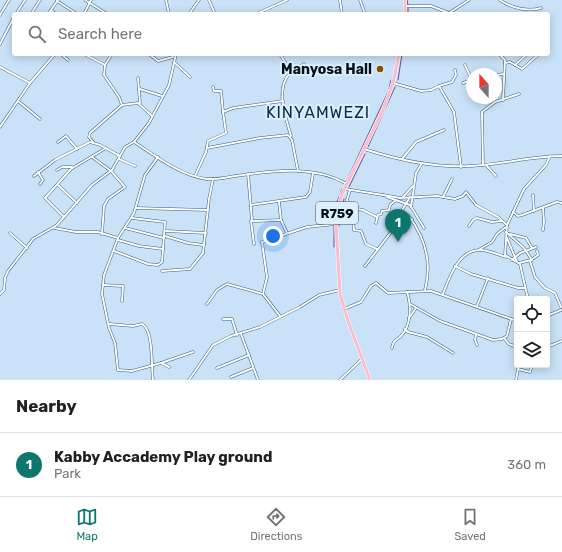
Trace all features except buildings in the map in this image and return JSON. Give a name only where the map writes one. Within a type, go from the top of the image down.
[{"type":"main road","points":[[405,0],[405,12]]},
{"type":"main road","name":"R759","points":[[370,380],[344,309],[340,290],[336,224],[338,204],[383,110],[393,83],[399,56]]},
{"type":"street","points":[[0,15],[9,0]]},
{"type":"street","points":[[17,12],[25,0]]},
{"type":"street","points":[[32,12],[40,0]]},
{"type":"street","points":[[85,0],[104,12]]},
{"type":"street","points":[[85,12],[92,0]]},
{"type":"street","points":[[166,0],[169,12]]},
{"type":"street","points":[[190,12],[199,0]]},
{"type":"street","points":[[209,0],[214,12]]},
{"type":"street","points":[[262,12],[288,0]]},
{"type":"street","points":[[340,0],[342,12]]},
{"type":"street","points":[[360,0],[364,12]]},
{"type":"street","points":[[453,12],[469,0]]},
{"type":"street","points":[[500,0],[530,11],[541,8]]},
{"type":"street","points":[[53,12],[50,10],[57,1],[75,12]]},
{"type":"street","points":[[405,6],[431,6],[446,12]]},
{"type":"street","points":[[0,44],[12,21]]},
{"type":"street","points":[[0,127],[30,83],[52,56]]},
{"type":"street","points":[[63,56],[68,60]]},
{"type":"street","points":[[88,56],[105,65]]},
{"type":"street","points":[[111,56],[105,65],[104,75],[119,97],[122,105]]},
{"type":"street","points":[[0,294],[4,290],[5,278],[8,272],[33,240],[54,228],[97,180],[111,172],[125,148],[134,142],[152,116],[169,85],[174,57],[158,61],[152,56]]},
{"type":"street","points":[[281,56],[291,72]]},
{"type":"street","points":[[502,56],[504,58],[505,64],[503,100]]},
{"type":"street","points":[[516,65],[525,56]]},
{"type":"street","points":[[505,64],[509,61],[522,69],[537,56]]},
{"type":"street","points":[[174,62],[190,77]]},
{"type":"street","points":[[298,171],[283,101],[284,86],[291,72],[304,64]]},
{"type":"street","points":[[0,67],[30,83]]},
{"type":"street","points":[[393,83],[420,91],[431,90],[452,82],[456,75],[455,70]]},
{"type":"street","points":[[138,78],[140,104]]},
{"type":"street","points":[[195,176],[207,148],[208,141],[226,133],[221,91],[214,91],[213,86]]},
{"type":"street","points":[[439,86],[454,112],[461,167]]},
{"type":"street","points":[[140,90],[162,96]]},
{"type":"street","points":[[496,176],[485,165],[482,112],[488,106],[519,94]]},
{"type":"street","points":[[18,101],[40,119]]},
{"type":"street","points":[[223,112],[233,108],[283,101]]},
{"type":"street","points":[[92,142],[89,137],[90,134],[122,105],[132,102],[140,104],[152,116]]},
{"type":"street","points":[[402,159],[416,142],[444,130]]},
{"type":"street","points":[[58,142],[66,136],[77,148]]},
{"type":"street","points":[[207,148],[260,138],[290,136]]},
{"type":"street","points":[[34,176],[55,160],[88,142],[92,142],[106,148],[136,166]]},
{"type":"street","points":[[134,142],[178,170],[195,176],[213,179],[275,170],[298,171],[337,178],[347,184]]},
{"type":"street","points":[[64,217],[45,200],[73,167],[106,148]]},
{"type":"street","points":[[364,149],[422,163],[461,167],[550,156],[562,156]]},
{"type":"street","points":[[443,294],[455,266],[468,255],[492,242],[497,234],[506,226],[524,189],[546,165],[550,156]]},
{"type":"street","points":[[92,157],[111,172],[124,187],[113,195],[104,206],[102,234]]},
{"type":"street","points":[[158,157],[145,175],[132,218],[118,239],[106,271],[102,294],[115,343],[118,370],[132,371],[193,352]]},
{"type":"street","points":[[411,207],[416,173],[422,163]]},
{"type":"street","points":[[57,170],[62,167],[73,167]]},
{"type":"street","points":[[38,172],[43,180],[40,184]]},
{"type":"street","points":[[251,205],[279,202],[308,196],[313,173]]},
{"type":"street","points":[[248,174],[252,220],[251,228],[254,244]]},
{"type":"street","points":[[162,270],[192,268],[204,253],[203,245],[213,179]]},
{"type":"street","points":[[443,197],[452,179]]},
{"type":"street","points":[[58,185],[77,203]]},
{"type":"street","points":[[376,222],[377,217],[382,211],[389,210],[390,205],[395,200],[402,197],[413,186]]},
{"type":"street","points":[[345,188],[402,197],[458,198],[463,196],[466,192],[476,205],[498,217],[506,226],[505,253],[507,258]]},
{"type":"street","points":[[350,190],[347,200],[351,208],[354,230],[361,231],[366,244],[377,249]]},
{"type":"street","points":[[383,195],[406,203],[411,207],[424,228]]},
{"type":"street","points":[[533,195],[534,212]]},
{"type":"street","points":[[396,222],[406,203],[412,197]]},
{"type":"street","points":[[279,202],[281,220],[288,234]]},
{"type":"street","points":[[513,212],[520,216],[534,212],[557,202],[562,203]]},
{"type":"street","points":[[136,208],[208,210]]},
{"type":"street","points":[[351,208],[363,210],[377,217]]},
{"type":"street","points":[[543,208],[543,230]]},
{"type":"street","points":[[399,217],[407,214],[412,219],[425,246],[428,256],[425,290]]},
{"type":"street","points":[[114,251],[156,265],[162,262],[166,231],[164,221],[132,218]]},
{"type":"street","points":[[469,226],[473,220],[477,218],[492,222],[502,221]]},
{"type":"street","points":[[364,266],[397,226],[412,219]]},
{"type":"street","points":[[252,220],[281,220]]},
{"type":"street","points":[[263,294],[267,277],[262,242],[315,226],[336,224]]},
{"type":"street","points":[[54,228],[76,232],[92,231],[138,246],[163,249]]},
{"type":"street","points":[[125,228],[188,243],[203,245]]},
{"type":"street","points":[[166,231],[206,233]]},
{"type":"street","points":[[506,232],[526,250],[531,260],[535,277],[545,288],[555,293],[561,306],[561,312],[550,315]]},
{"type":"street","points":[[10,233],[27,248]]},
{"type":"street","points":[[509,234],[526,238],[532,248]]},
{"type":"street","points":[[506,236],[518,263],[527,296]]},
{"type":"street","points":[[512,260],[526,250],[536,247]]},
{"type":"street","points":[[479,250],[507,258],[518,263],[531,260],[538,255],[537,251]]},
{"type":"street","points":[[455,266],[471,274],[518,288],[526,288]]},
{"type":"street","points":[[477,306],[488,278]]},
{"type":"street","points":[[344,309],[361,302],[371,286],[376,284],[381,285],[386,292],[425,290],[443,294],[514,320]]},
{"type":"street","points":[[103,285],[123,286],[122,301]]},
{"type":"street","points":[[208,304],[216,290],[224,285],[263,294],[280,316]]},
{"type":"street","points":[[189,380],[213,345],[260,327],[300,307],[319,295],[340,290]]},
{"type":"street","points":[[392,348],[394,342],[401,336],[405,329],[408,319],[410,304],[406,292]]},
{"type":"street","points":[[410,304],[440,321],[493,340],[507,336],[511,319]]},
{"type":"street","points":[[408,319],[416,308]]},
{"type":"street","points":[[223,319],[232,319],[237,335]]},
{"type":"street","points":[[109,324],[133,326],[144,324],[150,340],[153,380]]},
{"type":"street","points":[[405,329],[408,332],[427,337],[453,353]]},
{"type":"street","points":[[241,334],[258,380]]},
{"type":"street","points":[[476,335],[475,340],[477,346]]},
{"type":"street","points":[[504,338],[509,344],[514,346]]},
{"type":"street","points":[[550,346],[562,341]]},
{"type":"street","points":[[216,368],[249,355]]},
{"type":"street","points":[[340,380],[362,359]]},
{"type":"street","points":[[161,363],[169,367]]},
{"type":"street","points":[[231,377],[253,368]]},
{"type":"street","points":[[516,380],[518,369],[530,372],[531,368]]},
{"type":"waterway","points":[[407,0],[408,5]]},
{"type":"waterway","points":[[398,80],[402,56]]},
{"type":"waterway","points":[[389,89],[391,80]]},
{"type":"waterway","points":[[368,147],[395,87]]},
{"type":"waterway","points":[[346,182],[388,92]]},
{"type":"waterway","points":[[349,187],[365,154]]},
{"type":"waterway","points":[[334,223],[337,202],[342,189]]},
{"type":"waterway","points":[[339,226],[344,199]]},
{"type":"waterway","points":[[334,225],[334,247]]},
{"type":"place","name":"Manyosa Hall","points":[[380,69]]},
{"type":"place","name":"Kabby Accademy Play ground","points":[[398,242]]},
{"type":"district","name":"KINYAMWEZI","points":[[318,112]]}]
